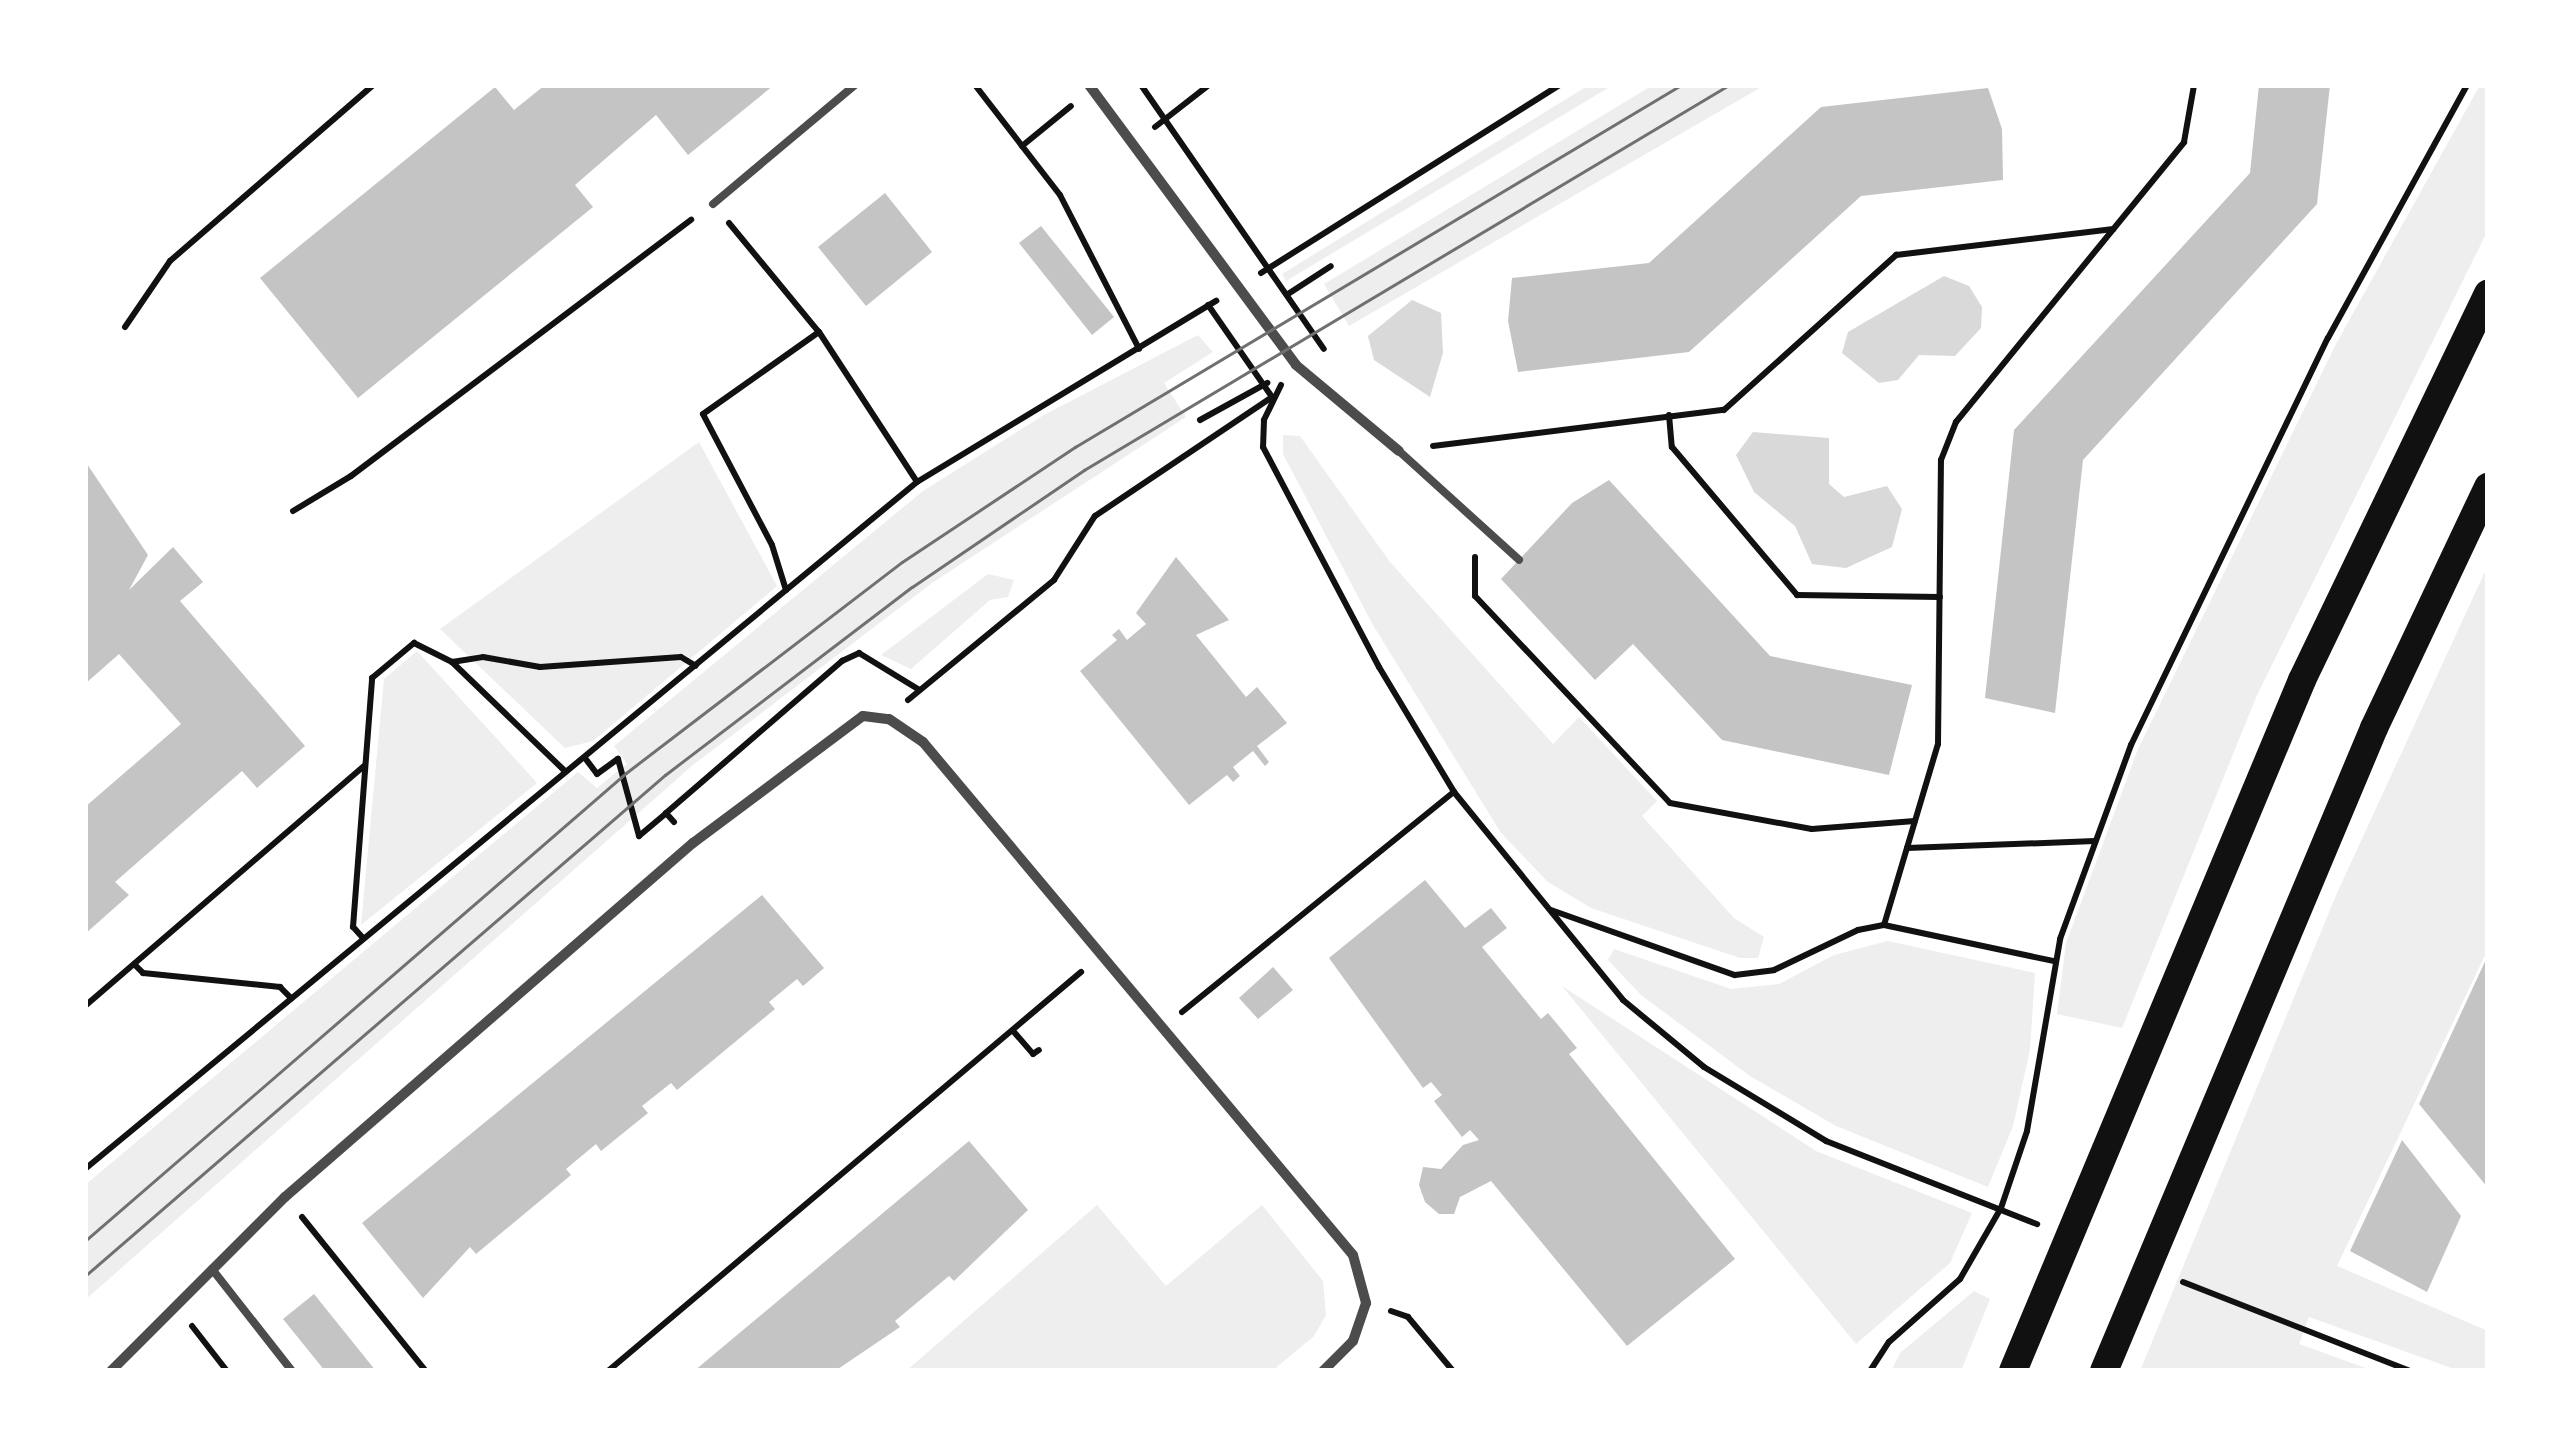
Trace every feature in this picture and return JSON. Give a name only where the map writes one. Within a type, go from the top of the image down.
[{"type":"highway","points":[[2014,1371],[2302,680],[2387,492],[2488,293]]},
{"type":"highway","points":[[2104,1371],[2374,728],[2488,487]]},
{"type":"street","points":[[1092,86],[1129,146],[1240,286],[1296,365],[1399,451]]},
{"type":"street","points":[[110,1371],[285,1197],[692,843],[851,720],[889,718],[923,742],[1353,1255],[1366,1303],[1353,1341],[1323,1371]]},
{"type":"lane","points":[[713,204],[854,85]]},
{"type":"lane","points":[[1399,451],[1519,560]]},
{"type":"lane","points":[[212,1269],[292,1371]]},
{"type":"path","points":[[125,327],[170,260],[373,85]]},
{"type":"path","points":[[975,85],[1076,223],[1139,349]]},
{"type":"path","points":[[1142,85],[1326,348],[1200,420]]},
{"type":"path","points":[[1129,146],[1209,85]]},
{"type":"path","points":[[85,1169],[917,482],[1139,349],[1560,85]]},
{"type":"path","points":[[1884,925],[1938,744],[1941,460],[1956,422],[2184,142],[2194,85]]},
{"type":"path","points":[[1870,1371],[1889,1342],[1960,1279],[2001,1208],[2027,1131],[2054,961],[2131,745],[2271,455],[2467,85]]},
{"type":"path","points":[[1022,146],[1092,86]]},
{"type":"path","points":[[293,511],[351,476],[713,204],[819,332],[917,482]]},
{"type":"path","points":[[1399,451],[1724,410],[1896,256],[2114,229]]},
{"type":"path","points":[[1288,294],[1331,266]]},
{"type":"path","points":[[1208,305],[1272,397],[1263,446],[1454,792],[1547,908],[1623,1000],[1704,1067],[1826,1141],[1907,1172]]},
{"type":"path","points":[[786,590],[772,545],[703,414],[819,332]]},
{"type":"path","points":[[889,718],[1054,580],[1095,516],[1272,397],[1296,365]]},
{"type":"path","points":[[1669,415],[1672,446],[1797,595],[1940,598]]},
{"type":"path","points":[[1482,527],[1472,567],[1475,596],[1670,803],[1812,829],[1915,820]]},
{"type":"path","points":[[363,938],[353,927],[372,678],[414,643],[452,662],[566,772]]},
{"type":"path","points":[[585,758],[597,774],[618,759],[639,836],[842,661],[859,653],[918,690]]},
{"type":"path","points":[[452,662],[483,657],[540,667],[681,657],[696,666]]},
{"type":"path","points":[[85,1006],[366,765]]},
{"type":"path","points":[[1162,1028],[1454,792]]},
{"type":"path","points":[[666,813],[692,843]]},
{"type":"path","points":[[1907,848],[2095,841]]},
{"type":"path","points":[[1547,908],[1734,975],[1774,970],[1858,930],[1884,925],[2054,961]]},
{"type":"path","points":[[608,1371],[1014,1032],[1099,955]]},
{"type":"path","points":[[134,964],[143,972],[280,987],[291,998]]},
{"type":"path","points":[[1014,1032],[1033,1054],[1039,1050]]},
{"type":"path","points":[[285,1197],[426,1371]]},
{"type":"path","points":[[1366,1303],[1408,1317],[1453,1371]]},
{"type":"path","points":[[176,1305],[228,1371]]},
{"type":"path","points":[[2314,1334],[2410,1371]]},
{"type":"shaded area","points":[[1589,85],[1613,85],[1286,281],[1282,274]]},
{"type":"shaded area","points":[[1653,85],[1765,85],[1349,326],[1324,284]]},
{"type":"shaded area","points":[[2480,85],[2488,85],[2488,230],[2257,695],[2122,1028],[2057,1014],[2066,943],[2138,749],[2336,344]]},
{"type":"shaded area","points":[[1944,276],[1969,286],[1982,307],[1981,328],[1955,356],[1919,355],[1898,380],[1879,383],[1842,353],[1848,332]]},
{"type":"shaded area","points":[[1412,300],[1441,313],[1443,353],[1430,397],[1374,360],[1368,336]]},
{"type":"shaded area","points":[[1198,335],[1213,352],[1164,383],[1186,417],[932,583],[693,765],[85,1300],[85,1185],[578,772],[597,788],[627,764],[614,746],[923,491],[1042,416]]},
{"type":"shaded area","points":[[1753,432],[1829,438],[1829,484],[1844,497],[1887,486],[1902,509],[1892,547],[1846,568],[1812,564],[1795,526],[1754,492],[1736,455]]},
{"type":"shaded area","points":[[1283,435],[1300,436],[1390,562],[1553,744],[1579,717],[1657,801],[1642,816],[1734,918],[1764,937],[1758,958],[1740,958],[1591,908],[1548,882],[1501,833],[1373,625],[1283,454]]},
{"type":"shaded area","points":[[699,442],[777,586],[593,741],[565,748],[440,629]]},
{"type":"shaded area","points":[[2488,565],[2488,949],[2337,1266],[2488,1331],[2488,1371],[2460,1371],[2309,1317],[2299,1344],[2374,1371],[2140,1371],[2337,893]]},
{"type":"shaded area","points":[[988,574],[1014,580],[1008,597],[990,600],[911,669],[881,655]]},
{"type":"shaded area","points":[[417,651],[537,783],[361,925],[384,679]]},
{"type":"shaded area","points":[[1888,941],[2035,973],[2030,1050],[2013,1126],[1988,1187],[1836,1126],[1750,1076],[1641,995],[1608,960],[1614,949],[1731,989],[1779,984],[1834,955]]},
{"type":"shaded area","points":[[1562,986],[1816,1151],[1972,1213],[1950,1263],[1856,1344]]},
{"type":"shaded area","points":[[1097,1205],[1166,1286],[1262,1205],[1323,1281],[1326,1315],[1314,1336],[1272,1371],[906,1371]]},
{"type":"shaded area","points":[[1974,1291],[1990,1299],[1961,1371],[1891,1371],[1900,1353]]},
{"type":"building","points":[[545,85],[774,85],[688,155],[656,115],[575,185],[593,207],[358,398],[260,278],[495,87],[514,110]]},
{"type":"building","points":[[2259,85],[2330,85],[2317,204],[2083,460],[2055,713],[1985,698],[2014,430],[2250,173]]},
{"type":"building","points":[[1988,88],[2002,129],[2003,180],[1861,196],[1689,352],[1518,372],[1508,321],[1512,278],[1649,263],[1821,107]]},
{"type":"building","points":[[885,193],[932,252],[866,306],[818,247]]},
{"type":"building","points":[[1041,226],[1114,317],[1092,335],[1019,243]]},
{"type":"building","points":[[85,461],[148,555],[129,590],[173,547],[203,582],[180,601],[305,746],[257,788],[242,771],[115,882],[129,895],[85,934],[85,807],[181,724],[119,654],[85,684]]},
{"type":"building","points":[[1609,480],[1770,656],[1912,685],[1889,775],[1722,740],[1633,644],[1595,680],[1501,579],[1572,503]]},
{"type":"building","points":[[1176,557],[1229,620],[1196,635],[1246,697],[1257,687],[1287,723],[1257,746],[1269,762],[1265,766],[1253,751],[1233,767],[1240,776],[1233,782],[1227,775],[1189,805],[1080,671],[1117,640],[1112,635],[1119,629],[1127,640],[1146,624],[1136,613]]},
{"type":"building","points":[[1425,880],[1465,928],[1491,908],[1507,928],[1482,947],[1541,1019],[1548,1013],[1577,1048],[1569,1054],[1735,1259],[1627,1346],[1491,1181],[1460,1197],[1454,1214],[1439,1214],[1425,1202],[1419,1185],[1423,1167],[1441,1169],[1463,1145],[1479,1140],[1470,1130],[1462,1137],[1434,1101],[1442,1095],[1431,1082],[1423,1088],[1329,958]]},
{"type":"building","points":[[762,895],[824,968],[803,986],[797,979],[769,1002],[775,1009],[677,1090],[671,1083],[642,1106],[648,1113],[601,1151],[596,1144],[566,1169],[571,1175],[476,1254],[470,1247],[423,1298],[362,1223]]},
{"type":"building","points":[[2488,955],[2488,1188],[2419,1104]]},
{"type":"building","points":[[1273,967],[1293,990],[1258,1019],[1239,998]]},
{"type":"building","points":[[2402,1140],[2461,1216],[2427,1292],[2350,1251]]},
{"type":"building","points":[[969,1141],[1028,1210],[954,1281],[949,1276],[895,1321],[900,1327],[835,1371],[694,1371]]},
{"type":"building","points":[[314,1294],[376,1371],[325,1371],[283,1319]]},
{"type":"tram line","points":[[85,1241],[626,773],[902,562],[1075,447],[1681,85]]},
{"type":"tram line","points":[[85,1276],[665,775],[912,587],[1084,470],[1729,85]]}]
